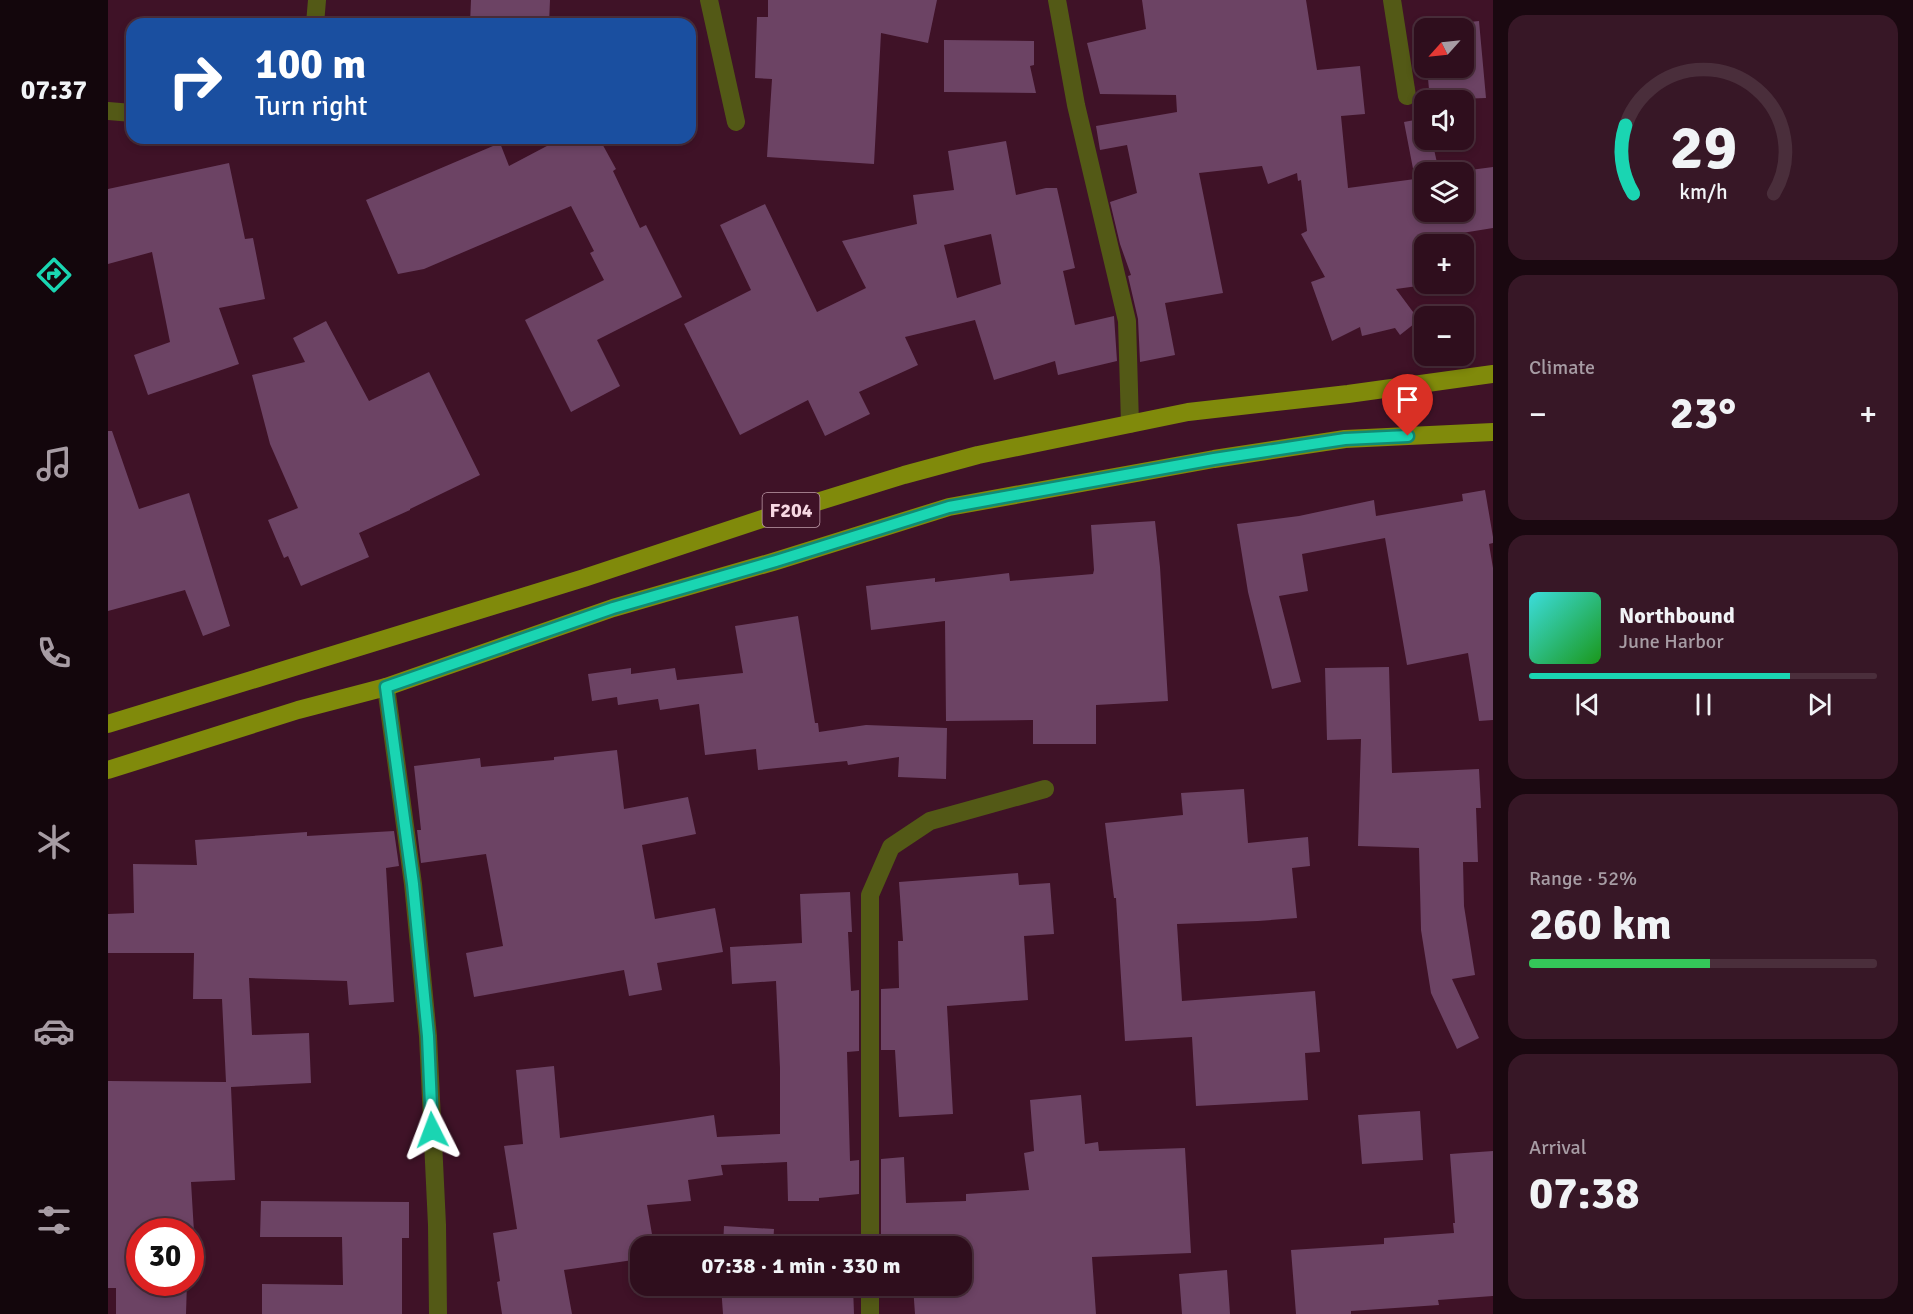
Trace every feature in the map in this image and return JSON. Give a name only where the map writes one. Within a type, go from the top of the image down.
[{"type":"main road","name":"F204","points":[[108,724],[573,582],[765,518],[904,475],[978,455],[1188,412],[1493,374]]},
{"type":"main road","name":"F204","points":[[108,770],[298,710],[386,687],[613,608],[776,561],[949,507],[1214,459],[1345,439],[1493,432]]},
{"type":"street","points":[[316,18],[317,0]]},
{"type":"street","points":[[709,0],[736,122]]},
{"type":"street","points":[[1057,0],[1076,105],[1126,321],[1130,424]]},
{"type":"street","points":[[1392,0],[1407,96]]},
{"type":"street","points":[[108,111],[126,112]]},
{"type":"street","points":[[386,687],[413,884],[428,1036],[438,1314]]},
{"type":"street","points":[[870,1236],[870,895],[891,847],[930,821],[1045,789]]},
{"type":"street","points":[[870,1296],[870,1314]]},
{"type":"building","points":[[471,0],[550,0],[549,18],[470,18]]},
{"type":"building","points":[[768,0],[937,0],[928,43],[881,33],[874,164],[767,157],[772,79],[755,78],[757,17],[768,17]]},
{"type":"building","points":[[1142,0],[1306,0],[1317,70],[1360,66],[1365,114],[1341,116],[1348,188],[1414,179],[1414,222],[1474,222],[1474,170],[1493,167],[1493,228],[1456,234],[1414,234],[1414,287],[1396,289],[1414,313],[1414,324],[1400,335],[1395,328],[1362,336],[1360,327],[1332,341],[1311,282],[1325,277],[1301,234],[1307,231],[1301,180],[1298,181],[1297,173],[1268,184],[1262,166],[1199,173],[1223,293],[1165,303],[1175,355],[1140,362],[1138,319],[1128,276],[1131,275],[1120,244],[1110,202],[1137,193],[1127,145],[1100,150],[1096,126],[1177,112],[1176,95],[1100,94],[1087,43],[1146,29]]},
{"type":"building","points":[[1479,21],[1486,98],[1474,98],[1474,90],[1429,90],[1428,78],[1474,78],[1474,22]]},
{"type":"building","points":[[944,40],[1034,41],[1034,65],[1030,66],[1036,93],[944,92]]},
{"type":"building","points":[[1414,120],[1414,150],[1434,150],[1437,162],[1414,162],[1414,174],[1404,122]]},
{"type":"building","points":[[1006,141],[1016,195],[1046,188],[1057,188],[1075,268],[1063,271],[1075,325],[1114,316],[1117,361],[1058,375],[1055,361],[994,380],[975,320],[905,337],[918,365],[859,392],[870,414],[825,436],[808,400],[740,435],[684,324],[751,290],[720,225],[765,204],[817,312],[866,288],[842,241],[917,224],[913,195],[954,190],[948,151]],"holes":[[[991,234],[1001,284],[957,298],[944,245]]]},
{"type":"building","points":[[498,144],[500,144],[509,166],[551,144],[602,144],[616,169],[613,171],[640,228],[646,225],[682,297],[597,340],[620,386],[571,412],[525,320],[604,280],[590,253],[594,251],[571,206],[424,269],[398,274],[366,200]]},
{"type":"building","points":[[229,163],[245,239],[253,238],[265,299],[219,308],[239,364],[148,395],[134,355],[170,342],[152,252],[108,264],[108,189]]},
{"type":"building","points":[[326,321],[369,401],[429,372],[480,475],[359,533],[369,557],[301,586],[288,556],[284,558],[268,520],[298,508],[270,444],[252,375],[305,362],[293,338]]},
{"type":"building","points":[[108,431],[112,431],[139,509],[189,493],[230,626],[203,636],[185,590],[108,611]]},
{"type":"building","points":[[1485,490],[1493,537],[1493,543],[1489,544],[1493,568],[1493,720],[1479,721],[1468,653],[1407,665],[1385,538],[1302,554],[1308,591],[1279,596],[1301,682],[1272,689],[1248,592],[1237,524],[1299,516],[1374,500],[1376,516],[1463,501],[1462,494]]},
{"type":"building","points":[[1155,521],[1168,701],[1096,705],[1096,744],[1033,744],[1033,720],[946,721],[945,621],[871,630],[866,586],[935,578],[935,582],[1009,573],[1010,581],[1093,574],[1091,525]]},
{"type":"building","points":[[798,616],[815,723],[818,723],[819,732],[866,725],[947,728],[946,779],[898,777],[899,757],[848,765],[847,761],[758,770],[756,749],[705,755],[699,704],[660,710],[658,699],[618,705],[617,697],[592,701],[588,674],[631,668],[631,674],[675,668],[677,680],[743,673],[735,626]]},
{"type":"building","points":[[1389,667],[1392,773],[1479,769],[1481,808],[1476,808],[1478,862],[1463,862],[1464,906],[1475,975],[1452,979],[1479,1038],[1457,1049],[1431,993],[1421,930],[1419,848],[1358,846],[1361,739],[1327,740],[1325,668]]},
{"type":"building","points":[[617,750],[624,809],[688,797],[696,834],[642,845],[655,919],[715,908],[723,952],[657,963],[662,990],[629,996],[624,970],[474,997],[466,953],[503,946],[486,854],[421,863],[417,830],[421,830],[414,766],[480,758],[481,767],[554,760],[554,757]]},
{"type":"building","points":[[1244,789],[1248,843],[1308,837],[1310,866],[1292,868],[1297,918],[1177,924],[1182,1001],[1315,991],[1320,1052],[1305,1053],[1308,1100],[1196,1106],[1192,1037],[1125,1041],[1116,898],[1114,898],[1105,823],[1183,815],[1181,793]]},
{"type":"building","points":[[394,831],[399,866],[386,868],[394,1002],[349,1005],[347,981],[249,978],[252,1035],[309,1033],[311,1083],[231,1087],[235,1180],[191,1182],[193,1218],[126,1218],[126,1296],[187,1296],[186,1314],[116,1314],[116,1288],[108,1288],[108,1081],[226,1082],[222,999],[193,999],[194,953],[108,953],[108,914],[134,913],[133,864],[197,865],[195,840],[307,832],[307,836]]},
{"type":"building","points":[[1018,873],[1019,885],[1050,883],[1054,934],[1024,936],[1028,1000],[947,1006],[953,1114],[899,1117],[895,1050],[881,1050],[881,989],[899,988],[898,941],[903,941],[899,882]]},
{"type":"building","points":[[850,892],[852,932],[848,932],[851,991],[859,990],[859,1051],[847,1052],[850,1161],[859,1160],[859,1194],[819,1198],[819,1201],[788,1201],[787,1162],[721,1165],[723,1175],[688,1180],[691,1201],[647,1205],[652,1236],[630,1236],[630,1260],[564,1270],[572,1314],[502,1314],[493,1233],[517,1229],[504,1146],[523,1144],[516,1070],[554,1066],[560,1138],[714,1115],[717,1137],[780,1134],[776,981],[732,984],[730,947],[802,943],[800,894]]},
{"type":"building","points":[[1081,1095],[1085,1144],[1098,1142],[1099,1151],[1185,1148],[1191,1253],[1092,1257],[1096,1314],[915,1314],[914,1296],[972,1296],[972,1236],[881,1236],[881,1159],[904,1157],[906,1203],[966,1201],[966,1194],[1029,1190],[1024,1153],[1034,1151],[1030,1100]]},
{"type":"building","points":[[1420,1111],[1423,1160],[1362,1164],[1358,1115]]},
{"type":"building","points":[[1493,1151],[1493,1296],[1438,1300],[1439,1305],[1351,1311],[1351,1314],[1296,1314],[1291,1250],[1384,1244],[1384,1238],[1454,1233],[1450,1154]]},
{"type":"building","points":[[261,1201],[409,1202],[409,1238],[402,1238],[402,1314],[262,1314],[262,1284],[343,1285],[342,1237],[260,1237]]},
{"type":"building","points":[[724,1226],[774,1229],[774,1236],[724,1236]]},
{"type":"building","points":[[1227,1270],[1230,1314],[1182,1314],[1179,1274]]},
{"type":"building","points":[[722,1296],[853,1296],[854,1314],[723,1314]]},
{"type":"route","points":[[432,1130],[428,1036],[413,884],[386,687],[613,608],[776,561],[949,507],[1214,459],[1345,439],[1408,436]]}]
